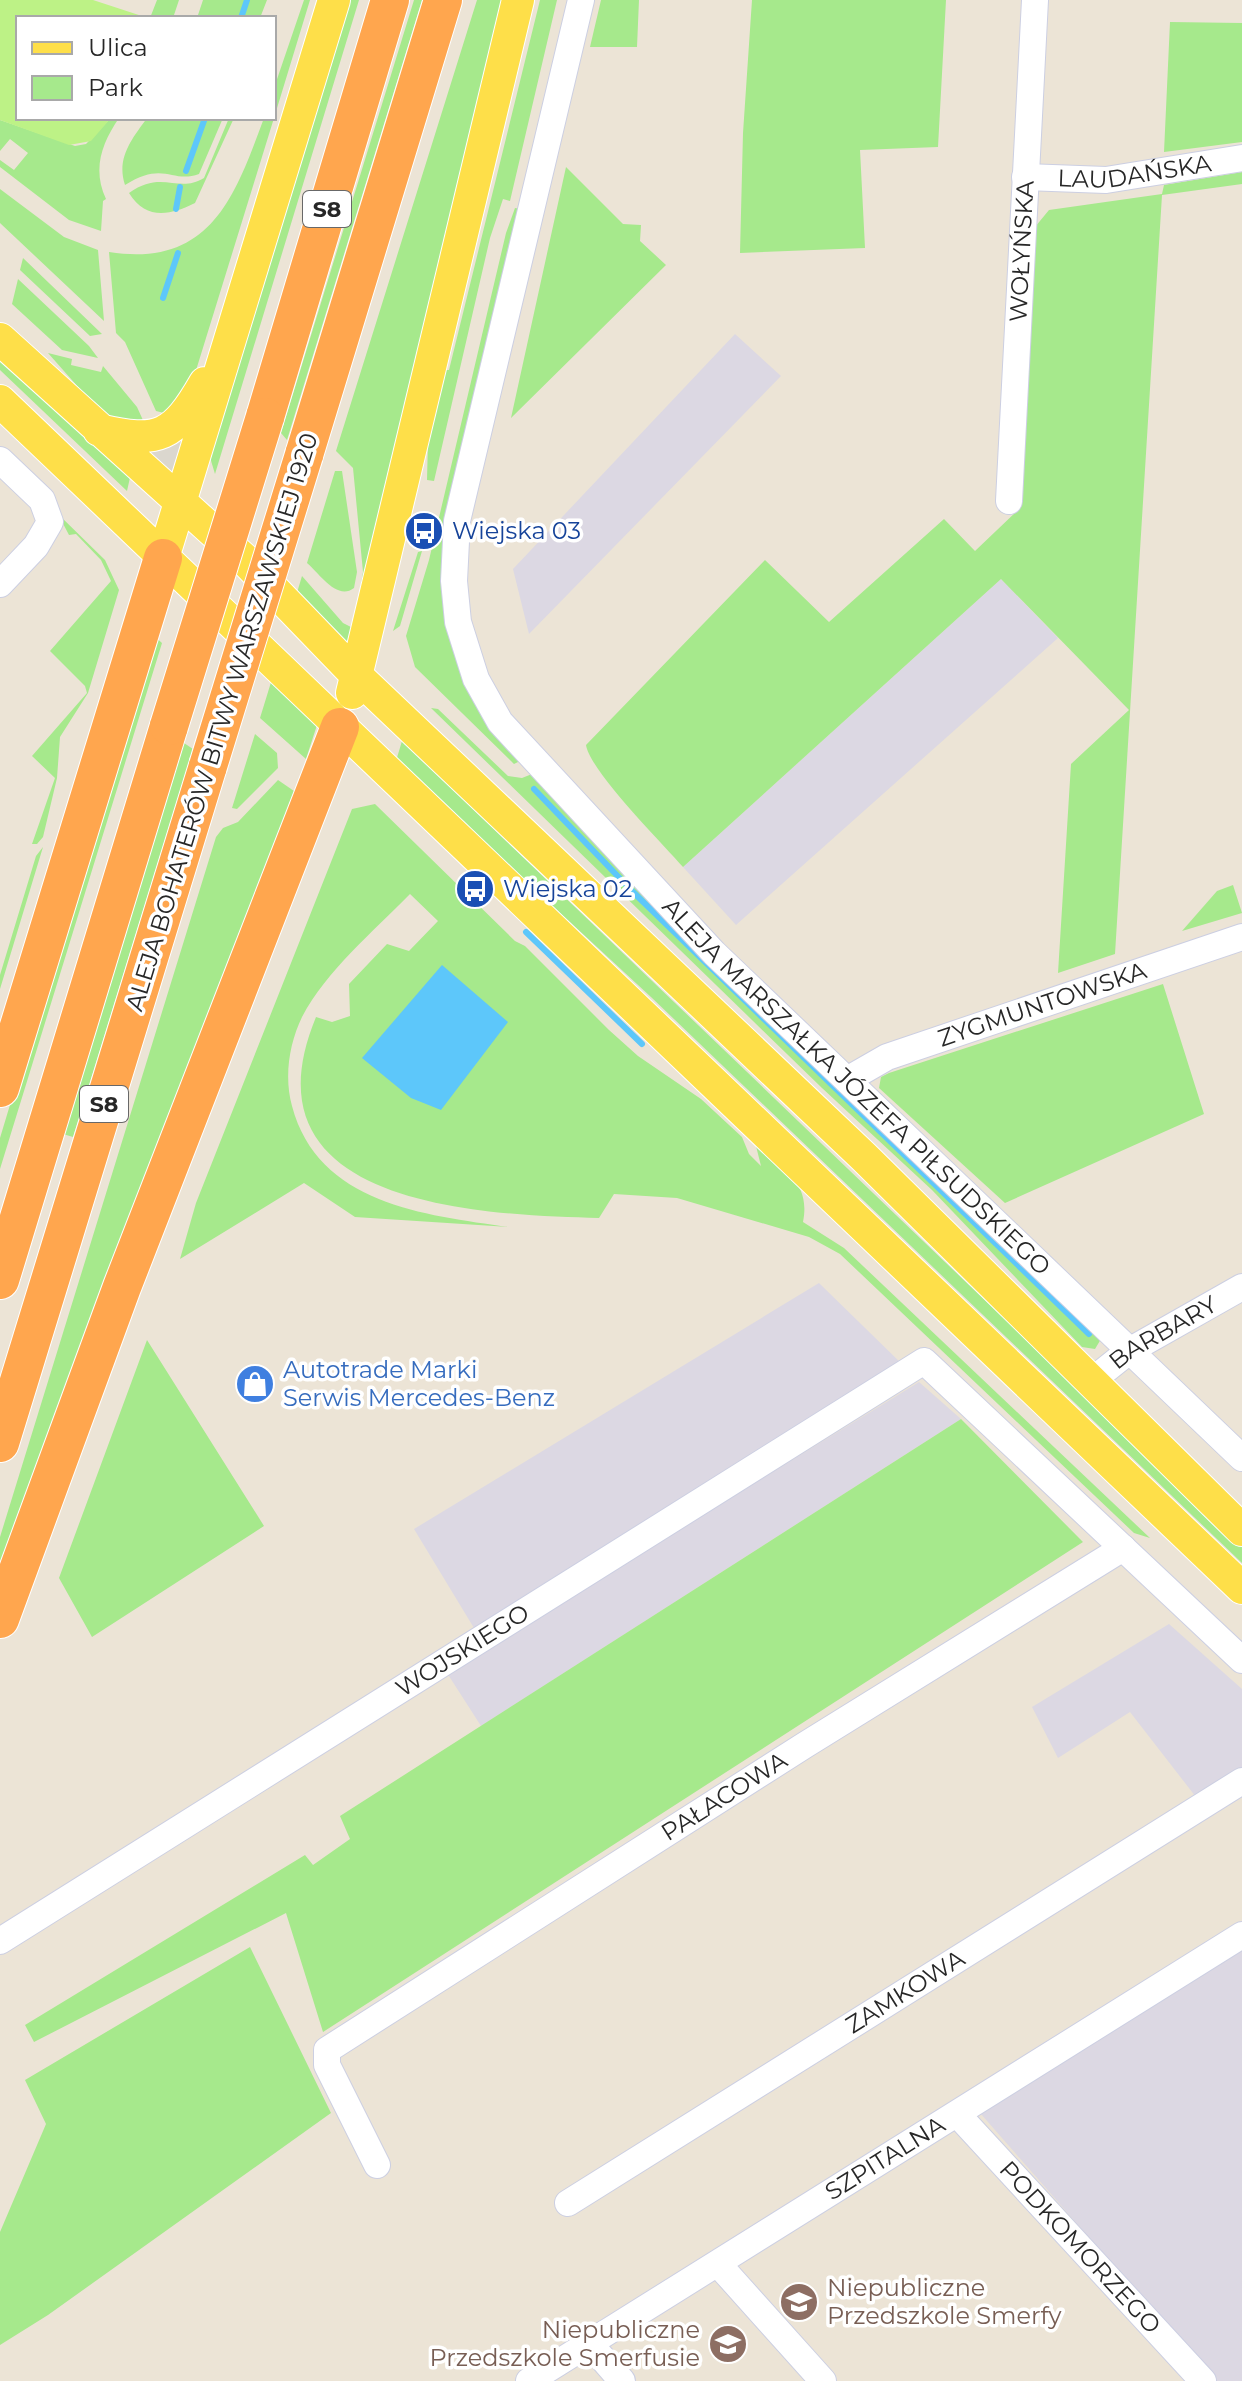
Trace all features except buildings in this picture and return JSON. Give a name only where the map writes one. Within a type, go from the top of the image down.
[{"type":"highway","name":"ALEJA BOHATERÓW BITWY WARSZAWSKIEJ 1920","points":[[0,1280],[390,0]]},
{"type":"highway","name":"ALEJA BOHATERÓW BITWY WARSZAWSKIEJ 1920","points":[[0,1443],[443,0]]},
{"type":"highway","points":[[0,1088],[163,558]]},
{"type":"highway","points":[[0,1619],[122,1287],[340,727]]},
{"type":"main road","points":[[163,558],[334,0]]},
{"type":"main road","points":[[340,727],[358,677],[518,0]]},
{"type":"main road","name":"ALEJA MARSZAŁKA JÓZEFA PIŁSUDSKIEGO","points":[[0,339],[246,561],[358,677],[864,1157],[1089,1383],[1242,1530]]},
{"type":"main road","points":[[99,430],[128,437],[154,437],[176,427],[228,343]]},
{"type":"main road","points":[[0,401],[1242,1588]]},
{"type":"street","name":"ALEJA MARSZAŁKA JÓZEFA PIŁSUDSKIEGO","points":[[581,0],[457,521],[454,591],[462,640],[487,700],[519,745],[714,953],[1242,1458]]},
{"type":"street","name":"WOŁYŃSKA","points":[[1009,501],[1035,0]]},
{"type":"street","name":"LAUDAŃSKA","points":[[1025,177],[1106,180],[1242,158]]},
{"type":"street","points":[[0,460],[48,510],[50,522],[45,535],[0,584]]},
{"type":"street","name":"ZYGMUNTOWSKA","points":[[847,1080],[865,1066],[893,1054],[1242,937]]},
{"type":"street","name":"BARBARY","points":[[1089,1383],[1129,1351],[1242,1287]]},
{"type":"street","name":"WOJSKIEGO","points":[[0,1941],[924,1361],[1123,1548]]},
{"type":"street","points":[[1123,1548],[1242,1660]]},
{"type":"street","name":"PAŁACOWA","points":[[377,2165],[327,2065],[327,2050],[805,1745],[1123,1548]]},
{"type":"street","name":"ZAMKOWA","points":[[568,2203],[1242,1781]]},
{"type":"street","name":"SZPITALNA","points":[[529,2381],[719,2265],[1242,1935]]},
{"type":"street","name":"PODKOMORZEGO","points":[[958,2115],[1203,2381]]},
{"type":"street","points":[[719,2265],[823,2381]]},
{"type":"street","points":[[590,2344],[622,2381]]},
{"type":"shaded area","points":[[735,334],[781,376],[529,634],[513,569]]},
{"type":"shaded area","points":[[185,434],[175,476],[147,451]]},
{"type":"shaded area","points":[[1001,579],[1058,638],[736,925],[683,867]]},
{"type":"shaded area","points":[[819,1283],[904,1366],[477,1633],[414,1529]]},
{"type":"shaded area","points":[[919,1382],[961,1419],[481,1726],[447,1673]]},
{"type":"shaded area","points":[[1169,1624],[1242,1689],[1242,1774],[1199,1801],[1130,1712],[1058,1758],[1032,1707]]},
{"type":"shaded area","points":[[1242,1935],[1242,2381],[1215,2381],[973,2105]]},
{"type":"green space","points":[[0,0],[93,0],[142,16],[16,16],[16,120],[109,120],[91,141],[69,145],[0,120]]},
{"type":"green space","points":[[157,0],[179,0],[174,16],[151,16]]},
{"type":"green space","points":[[203,0],[267,0],[261,16],[198,16]]},
{"type":"green space","points":[[304,0],[310,0],[276,111],[276,82]]},
{"type":"green space","points":[[345,0],[359,0],[215,474],[209,454]]},
{"type":"green space","points":[[414,0],[422,0],[287,440],[281,433]]},
{"type":"green space","points":[[477,0],[503,0],[358,602],[363,572],[353,468],[336,451]]},
{"type":"green space","points":[[540,0],[557,0],[510,201],[503,199],[490,238],[434,481],[427,480],[428,441],[445,370],[449,370]]},
{"type":"green space","points":[[601,0],[639,0],[637,47],[590,47]]},
{"type":"green space","points":[[752,0],[946,0],[938,147],[860,150],[865,248],[740,253],[743,133]]},
{"type":"green space","points":[[1170,22],[1242,23],[1242,142],[1164,152]]},
{"type":"green space","points":[[0,120],[75,146],[86,144],[109,120],[118,120],[108,137],[99,167],[106,199],[103,201],[101,231],[69,220],[0,167],[0,160],[14,170],[28,153],[10,139],[0,151]]},
{"type":"green space","points":[[146,120],[222,120],[199,174],[149,174],[125,185],[124,157]]},
{"type":"green space","points":[[228,120],[233,120],[195,203],[168,212],[151,212],[129,193],[151,183],[186,184],[204,178]]},
{"type":"green space","points":[[263,120],[273,120],[189,393],[164,413],[156,411],[125,342],[116,333],[109,252],[144,254],[172,249],[195,237],[214,220],[242,174]]},
{"type":"green space","points":[[566,167],[623,224],[641,225],[640,241],[666,265],[511,418]]},
{"type":"green space","points":[[1242,172],[1242,184],[1162,195],[1115,954],[1058,973],[1071,764],[1129,710],[1001,579],[683,867],[613,789],[590,757],[586,745],[765,560],[829,622],[944,519],[975,551],[1020,508],[1035,227],[1049,210],[1162,194],[1164,185]]},
{"type":"green space","points":[[0,189],[64,237],[98,250],[104,321],[0,223]]},
{"type":"green space","points":[[515,208],[520,209],[448,632],[459,668],[475,702],[495,733],[520,761],[514,764],[415,667],[406,636],[429,560],[506,233]]},
{"type":"green space","points":[[23,258],[102,334],[90,336],[20,270]]},
{"type":"green space","points":[[18,279],[98,358],[62,350],[12,304]]},
{"type":"green space","points":[[0,353],[131,473],[127,491],[0,370]]},
{"type":"green space","points":[[48,353],[72,359],[71,365],[101,372],[103,366],[137,407],[147,429],[102,414]]},
{"type":"green space","points":[[335,471],[342,471],[357,572],[354,588],[348,591],[335,589],[307,563]]},
{"type":"green space","points":[[58,514],[105,560],[119,590],[88,693],[60,737],[57,778],[43,837],[37,844],[32,844],[55,778],[32,756],[87,693],[85,686],[50,651],[111,581],[101,560],[76,534],[69,535]]},
{"type":"green space","points":[[422,551],[400,626],[393,631],[418,552]]},
{"type":"green space","points":[[302,576],[343,623],[357,630],[348,645],[296,596]]},
{"type":"green space","points":[[152,634],[162,643],[0,1169],[0,1138]]},
{"type":"green space","points":[[272,679],[317,725],[306,759],[260,718]]},
{"type":"green space","points":[[431,708],[438,709],[508,776],[522,778],[532,774],[1101,1339],[1095,1349],[1082,1347],[932,1190],[822,1088]]},
{"type":"green space","points":[[255,734],[277,753],[278,768],[237,809],[232,808]]},
{"type":"green space","points":[[402,741],[1242,1547],[1242,1563],[651,997],[396,761]]},
{"type":"green space","points":[[184,743],[193,749],[73,1137],[63,1134]]},
{"type":"green space","points":[[278,780],[294,791],[0,1584],[0,1537],[216,837],[223,828],[238,822]]},
{"type":"green space","points":[[375,804],[609,1030],[638,1056],[701,1099],[742,1137],[749,1154],[761,1166],[756,1146],[785,1170],[799,1186],[803,1196],[803,1222],[844,1248],[1150,1538],[1134,1533],[840,1254],[809,1237],[677,1198],[614,1194],[599,1218],[493,1212],[436,1203],[383,1187],[339,1162],[310,1127],[301,1079],[316,1017],[332,1022],[350,1016],[349,984],[387,944],[409,951],[438,921],[410,894],[337,968],[302,1017],[289,1061],[288,1084],[292,1106],[305,1139],[325,1165],[350,1184],[378,1199],[410,1209],[509,1227],[355,1217],[304,1183],[180,1259],[196,1203],[352,809]]},
{"type":"green space","points":[[43,847],[0,989],[0,975],[36,856]]},
{"type":"green space","points":[[1233,885],[1242,913],[1182,931],[1217,891]]},
{"type":"green space","points":[[1163,984],[1204,1114],[1005,1203],[879,1088],[881,1077],[889,1073]]},
{"type":"green space","points":[[147,1340],[264,1526],[92,1637],[59,1578]]},
{"type":"green space","points":[[961,1419],[1083,1542],[323,2032],[286,1913],[34,2042],[25,2025],[305,1855],[313,1865],[350,1839],[340,1816]]},
{"type":"green space","points":[[250,1947],[331,2113],[48,2315],[0,2345],[0,2232],[46,2124],[25,2080]]},
{"type":"water","points":[[442,965],[508,1022],[441,1110],[411,1098],[362,1058]]},
{"type":"waterway","points":[[242,16],[247,0]]},
{"type":"waterway","points":[[186,171],[204,120]]},
{"type":"waterway","points":[[176,209],[180,187]]},
{"type":"waterway","points":[[163,298],[178,253]]},
{"type":"waterway","points":[[534,789],[633,892],[1089,1334]]},
{"type":"waterway","points":[[526,932],[642,1044]]},
{"type":"place","name":"Wiejska 03","points":[[424,531]]},
{"type":"place","name":"Wiejska 02","points":[[475,889]]},
{"type":"place","name":"Autotrade Marki Serwis Mercedes-Benz","points":[[255,1384]]},
{"type":"place","name":"Niepubliczne Przedszkole Smerfy","points":[[799,2302]]},
{"type":"place","name":"Niepubliczne Przedszkole Smerfusie","points":[[728,2344]]}]
